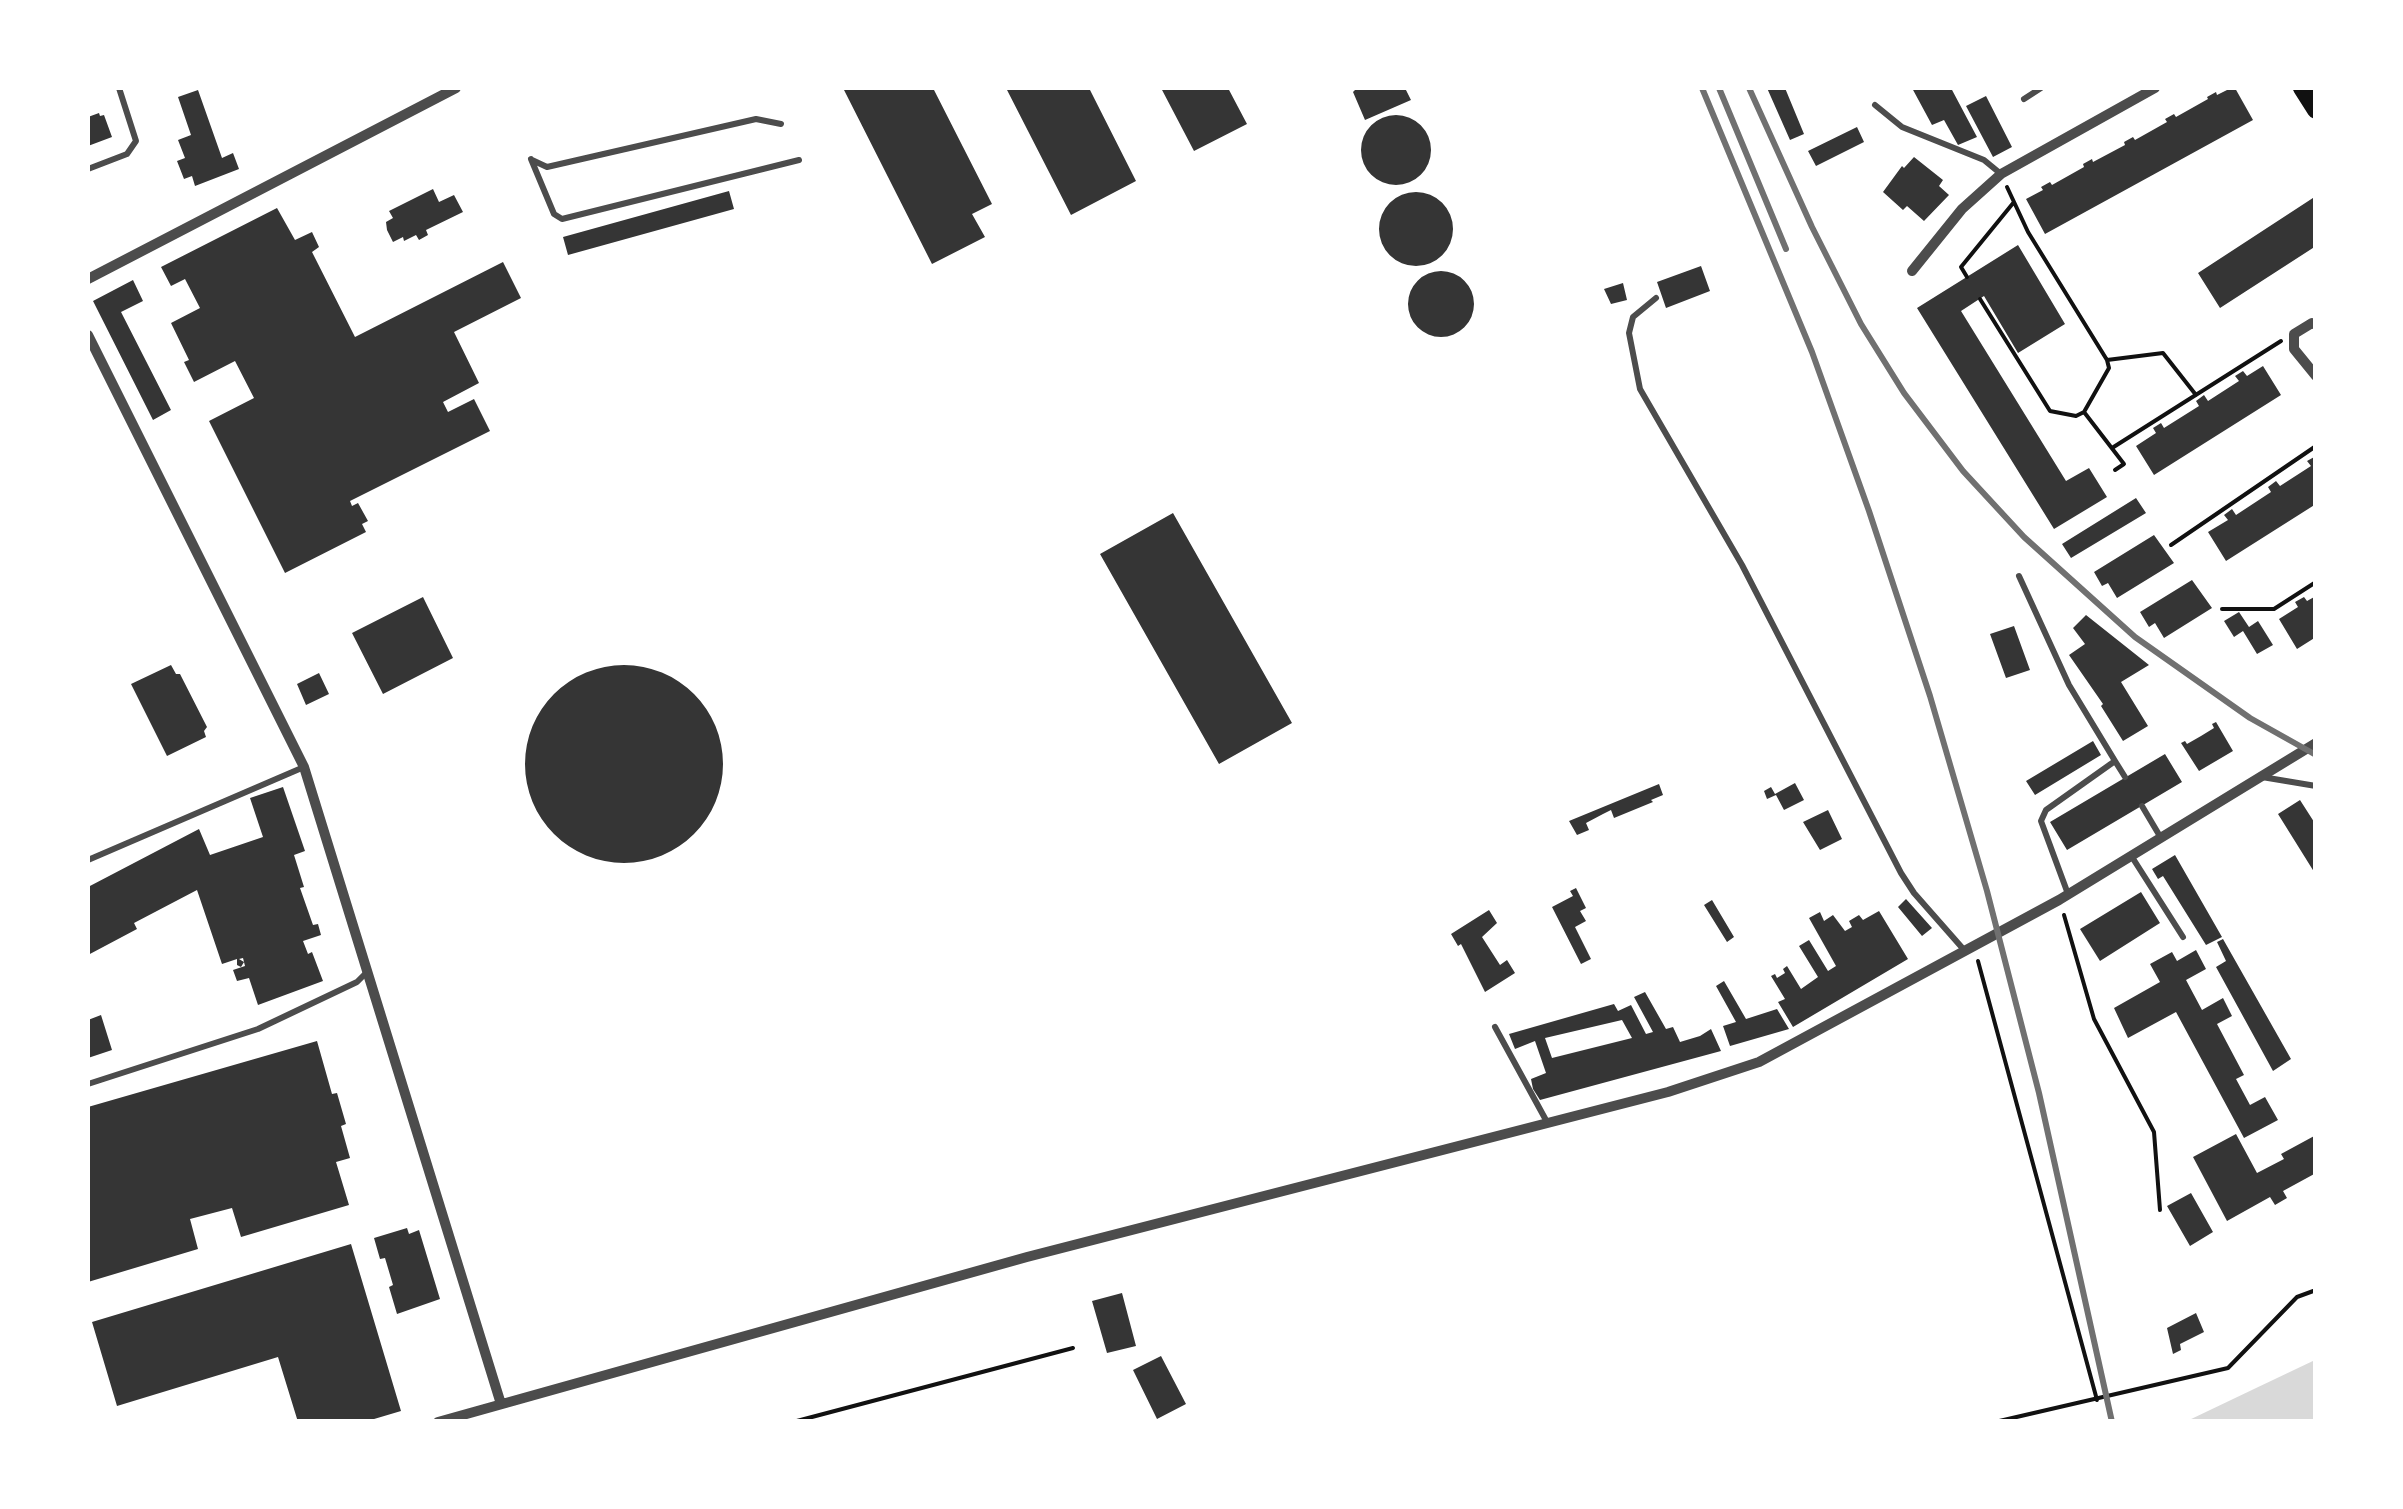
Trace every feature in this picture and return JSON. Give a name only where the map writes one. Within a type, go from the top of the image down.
[{"type":"main road","points":[[2302,88],[2316,110]]},
{"type":"street","points":[[88,278],[456,88]]},
{"type":"street","points":[[1912,270],[1962,208],[2001,174],[2154,88]]},
{"type":"street","points":[[2316,325],[2294,334],[2294,349],[2316,376]]},
{"type":"street","points":[[88,336],[304,767],[501,1404]]},
{"type":"street","points":[[438,1422],[1027,1257],[1668,1092],[1759,1062],[2064,897],[2316,743]]},
{"type":"lane","points":[[88,169],[128,154],[136,142],[119,88]]},
{"type":"lane","points":[[2024,99],[2042,88]]},
{"type":"lane","points":[[1875,105],[1902,127],[1984,160],[2001,174]]},
{"type":"lane","points":[[781,124],[756,118],[547,167],[531,160],[554,214],[562,219],[799,160]]},
{"type":"lane","points":[[1656,298],[1633,317],[1629,333],[1640,389],[1742,565],[1901,873],[1914,893],[1969,948]]},
{"type":"lane","points":[[2019,576],[2069,686],[2126,777]]},
{"type":"lane","points":[[2064,897],[2041,821],[2046,810],[2116,760]]},
{"type":"lane","points":[[88,860],[304,767]]},
{"type":"lane","points":[[2261,777],[2316,786]]},
{"type":"lane","points":[[2142,806],[2161,838]]},
{"type":"lane","points":[[2132,856],[2183,937]]},
{"type":"lane","points":[[88,1084],[258,1030],[341,990],[366,973]]},
{"type":"lane","points":[[1495,1027],[1547,1123]]},
{"type":"path","points":[[1980,299],[2050,411],[2076,416],[2084,412],[2109,368],[2107,360],[2028,232],[2001,174]]},
{"type":"path","points":[[1967,277],[1962,268],[2014,202]]},
{"type":"path","points":[[2112,449],[2294,334]]},
{"type":"path","points":[[2107,360],[2163,354],[2196,396]]},
{"type":"path","points":[[2084,412],[2124,464],[2115,470]]},
{"type":"path","points":[[2171,546],[2316,446]]},
{"type":"path","points":[[2222,608],[2274,609],[2316,582]]},
{"type":"path","points":[[2064,897],[2094,1019],[2154,1132],[2160,1210]]},
{"type":"path","points":[[1969,948],[2097,1400]]},
{"type":"path","points":[[1996,1422],[2228,1368],[2297,1297],[2316,1290]]},
{"type":"path","points":[[793,1422],[1073,1348]]},
{"type":"shaded area","points":[[2315,1360],[2315,1421],[2187,1421],[2254,1389]]},
{"type":"building","points":[[843,88],[933,88],[992,204],[972,214],[985,237],[932,264]]},
{"type":"building","points":[[1006,88],[1089,88],[1136,181],[1071,215]]},
{"type":"building","points":[[1161,88],[1228,88],[1247,124],[1194,151]]},
{"type":"building","points":[[1357,88],[1405,88],[1411,100],[1365,120],[1353,92]]},
{"type":"building","points":[[1767,88],[1785,88],[1804,134],[1790,140]]},
{"type":"building","points":[[1912,88],[1951,88],[1977,137],[1958,145],[1944,120],[1932,125]]},
{"type":"building","points":[[2235,88],[2253,120],[2045,234],[2026,199],[2043,190],[2041,187],[2050,182],[2052,185],[2133,137],[2135,140],[2216,92],[2217,95]]},
{"type":"building","points":[[198,90],[222,158],[233,153],[239,169],[195,186],[192,176],[184,179],[177,161],[185,158],[178,140],[191,135],[178,97]]},
{"type":"building","points":[[1986,96],[2012,147],[1993,157],[1966,106]]},
{"type":"building","points":[[104,115],[112,137],[88,146],[88,117]]},
{"type":"building","points":[[1396,115],[1421,125],[1431,150],[1421,175],[1396,185],[1371,175],[1361,150],[1371,125]]},
{"type":"building","points":[[1857,127],[1864,142],[1816,166],[1808,151]]},
{"type":"building","points":[[1914,157],[1943,180],[1939,186],[1949,195],[1924,221],[1907,206],[1903,210],[1883,192],[1902,166]]},
{"type":"building","points":[[433,189],[439,202],[454,195],[463,212],[426,230],[428,235],[419,240],[416,235],[393,242],[387,230],[386,222],[393,218],[389,211]]},
{"type":"building","points":[[729,191],[734,209],[568,255],[563,237]]},
{"type":"building","points":[[1416,192],[1430,194],[1442,203],[1451,215],[1451,243],[1442,255],[1430,264],[1416,266],[1402,264],[1390,255],[1381,243],[1379,229],[1381,215],[1390,203],[1402,194]]},
{"type":"building","points":[[2316,196],[2316,246],[2220,308],[2198,273]]},
{"type":"building","points":[[277,208],[295,240],[312,232],[319,247],[312,252],[355,337],[503,262],[521,298],[454,332],[479,383],[443,402],[448,412],[474,399],[490,431],[350,501],[352,506],[358,503],[368,521],[362,524],[366,532],[285,573],[209,421],[254,398],[235,361],[194,382],[184,362],[189,360],[171,323],[200,308],[185,279],[171,286],[161,267]]},
{"type":"building","points":[[2018,245],[2065,324],[2018,353],[1984,296],[1961,311],[2066,481],[2089,468],[2107,497],[2054,529],[1917,308]]},
{"type":"building","points":[[1701,266],[1710,291],[1666,308],[1657,282]]},
{"type":"building","points":[[1441,271],[1464,281],[1474,304],[1464,327],[1441,337],[1418,327],[1408,304],[1418,281]]},
{"type":"building","points":[[133,280],[143,301],[121,312],[171,410],[153,420],[93,301]]},
{"type":"building","points":[[1623,283],[1627,300],[1611,304],[1604,289]]},
{"type":"building","points":[[2263,366],[2281,395],[2154,475],[2136,446],[2156,433],[2153,428],[2161,423],[2164,428],[2199,406],[2196,401],[2204,395],[2208,401],[2239,381],[2235,376],[2243,371],[2247,376]]},
{"type":"building","points":[[2316,456],[2316,504],[2226,561],[2208,532],[2228,520],[2224,515],[2232,509],[2236,515],[2271,492],[2268,487],[2276,481],[2280,486],[2311,466],[2307,461]]},
{"type":"building","points":[[2136,498],[2146,513],[2071,558],[2062,544]]},
{"type":"building","points":[[1173,513],[1292,723],[1219,764],[1100,554]]},
{"type":"building","points":[[2154,535],[2174,563],[2117,598],[2108,583],[2102,586],[2094,572]]},
{"type":"building","points":[[2192,580],[2212,608],[2164,638],[2155,623],[2149,627],[2140,612]]},
{"type":"building","points":[[2316,596],[2316,637],[2297,649],[2279,619],[2298,607],[2295,602]]},
{"type":"building","points":[[423,597],[453,658],[383,694],[352,633]]},
{"type":"building","points":[[2239,612],[2249,627],[2258,621],[2273,645],[2257,654],[2243,631],[2234,637],[2224,621]]},
{"type":"building","points":[[2086,615],[2149,665],[2121,682],[2148,726],[2123,741],[2069,655],[2085,644],[2073,628]]},
{"type":"building","points":[[2014,626],[2030,670],[2006,678],[1990,634]]},
{"type":"building","points":[[171,665],[180,674],[207,727],[206,737],[167,756],[131,684]]},
{"type":"building","points":[[624,665],[662,673],[694,694],[715,726],[723,764],[715,802],[694,834],[662,855],[624,863],[586,855],[554,834],[533,802],[525,764],[533,726],[554,694],[586,673]]},
{"type":"building","points":[[319,673],[329,694],[306,705],[297,684]]},
{"type":"building","points":[[2216,722],[2233,751],[2199,771],[2181,743],[2201,736],[2214,728],[2212,724]]},
{"type":"building","points":[[2093,741],[2101,755],[2035,795],[2026,781]]},
{"type":"building","points":[[2165,754],[2182,782],[2067,850],[2050,822]]},
{"type":"building","points":[[1795,783],[1804,800],[1784,810],[1776,795],[1767,799],[1764,791],[1771,787],[1775,794]]},
{"type":"building","points":[[1659,784],[1663,795],[1653,802],[1614,818],[1611,810],[1586,823],[1589,830],[1577,835],[1569,821]]},
{"type":"building","points":[[283,787],[305,851],[294,855],[304,887],[300,888],[313,925],[318,924],[321,935],[303,941],[308,954],[312,952],[323,981],[258,1005],[249,978],[237,981],[233,970],[245,966],[244,962],[241,967],[237,959],[222,964],[197,890],[134,923],[137,929],[88,955],[88,887],[199,829],[210,855],[263,837],[250,798]]},
{"type":"building","points":[[2300,800],[2316,825],[2316,875],[2278,814]]},
{"type":"building","points":[[1828,810],[1842,839],[1820,850],[1803,822]]},
{"type":"building","points":[[2175,855],[2222,937],[2206,945],[2163,876],[2158,879],[2152,869]]},
{"type":"building","points":[[1576,888],[1586,908],[1580,911],[1586,921],[1575,927],[1591,959],[1581,964],[1552,907],[1573,896],[1570,891]]},
{"type":"building","points":[[2141,892],[2160,923],[2100,961],[2080,929]]},
{"type":"building","points":[[1906,899],[1932,928],[1922,936],[1898,907]]},
{"type":"building","points":[[1712,900],[1734,937],[1727,942],[1704,905]]},
{"type":"building","points":[[1489,910],[1497,923],[1482,937],[1500,965],[1507,960],[1515,973],[1485,992],[1461,944],[1458,946],[1451,934]]},
{"type":"building","points":[[1879,911],[1908,959],[1793,1027],[1778,1002],[1785,999],[1771,976],[1775,974],[1777,978],[1785,973],[1783,969],[1787,966],[1801,989],[1818,977],[1799,946],[1809,940],[1828,971],[1836,966],[1809,918],[1820,912],[1824,921],[1833,915],[1845,931],[1852,927],[1849,921],[1859,915],[1863,920]]},
{"type":"building","points":[[2223,939],[2291,1059],[2273,1071],[2216,967],[2226,961],[2217,942]]},
{"type":"building","points":[[2196,950],[2206,969],[2186,980],[2202,1010],[2223,998],[2232,1016],[2217,1024],[2244,1075],[2236,1079],[2250,1105],[2265,1097],[2278,1120],[2244,1138],[2176,1012],[2128,1038],[2114,1008],[2160,982],[2150,964],[2172,952],[2177,961]]},
{"type":"building","points":[[1724,981],[1746,1019],[1777,1009],[1789,1029],[1730,1046],[1723,1026],[1736,1022],[1716,986]]},
{"type":"building","points":[[1645,992],[1666,1029],[1673,1027],[1680,1042],[1711,1029],[1721,1051],[1540,1100],[1531,1079],[1546,1073],[1535,1041],[1515,1049],[1509,1034],[1614,1004],[1618,1011],[1631,1005],[1646,1034],[1653,1032],[1634,997]],"holes":[[[1622,1020],[1632,1038],[1552,1058],[1545,1038]]]},
{"type":"building","points":[[101,1015],[112,1050],[88,1058],[88,1020]]},
{"type":"building","points":[[317,1041],[332,1094],[337,1093],[346,1124],[341,1126],[350,1158],[336,1162],[349,1205],[241,1237],[232,1208],[190,1219],[198,1249],[88,1282],[88,1107]]},
{"type":"building","points":[[2236,1134],[2257,1173],[2316,1135],[2316,1173],[2283,1191],[2287,1198],[2275,1205],[2270,1197],[2227,1221],[2193,1157]]},
{"type":"building","points":[[2191,1193],[2213,1232],[2190,1246],[2167,1206]]},
{"type":"building","points":[[407,1228],[409,1234],[419,1230],[440,1299],[397,1314],[385,1258],[380,1259],[374,1238]]},
{"type":"building","points":[[351,1244],[401,1411],[364,1422],[298,1422],[278,1357],[117,1406],[92,1322]]},
{"type":"building","points":[[1122,1293],[1136,1346],[1107,1353],[1092,1301]]},
{"type":"building","points":[[2196,1313],[2204,1332],[2180,1344],[2181,1350],[2173,1354],[2167,1328]]},
{"type":"building","points":[[1161,1356],[1186,1404],[1157,1419],[1133,1370]]},
{"type":"railway","points":[[1702,88],[1812,352],[1930,696],[1987,891],[2039,1093],[2112,1422]]},
{"type":"railway","points":[[1719,88],[1786,249]]},
{"type":"railway","points":[[1749,88],[1861,324],[1904,393],[1963,471],[2024,537],[2135,637],[2250,718],[2316,755]]}]
